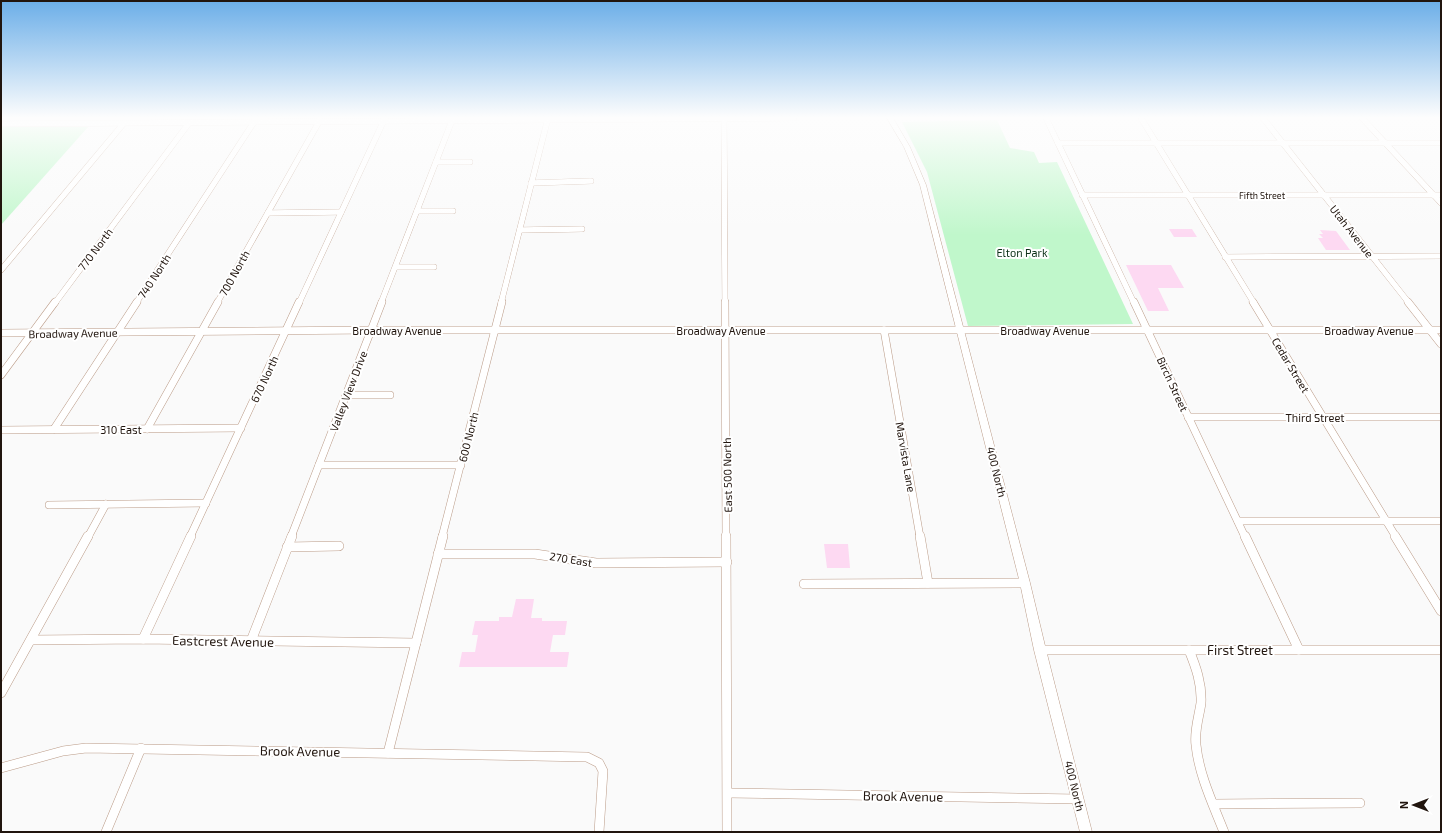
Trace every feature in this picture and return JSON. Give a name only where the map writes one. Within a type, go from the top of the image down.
[{"type":"street","points":[[1,270],[96,157]]},
{"type":"street","name":"770 North","points":[[1,375],[164,157]]},
{"type":"street","name":"740 North","points":[[54,429],[231,157]]},
{"type":"street","name":"700 North","points":[[147,429],[299,157]]},
{"type":"street","name":"670 North","points":[[143,639],[367,157]]},
{"type":"street","name":"Valley View Drive","points":[[251,641],[438,157]]},
{"type":"street","name":"600 North","points":[[388,753],[538,157]]},
{"type":"street","name":"East 500 North","points":[[724,157],[727,832]]},
{"type":"street","name":"400 North","points":[[911,157],[922,185],[960,330],[1025,583],[1040,650],[1086,832]]},
{"type":"street","name":"Birch Street","points":[[1064,157],[1299,650]]},
{"type":"street","name":"Cedar Street","points":[[1165,157],[1441,611]]},
{"type":"street","name":"Utah Avenue","points":[[1294,157],[1441,344]]},
{"type":"street","points":[[1398,157],[1441,203]]},
{"type":"street","points":[[436,162],[470,162]]},
{"type":"street","points":[[531,184],[591,181]]},
{"type":"street","name":"Fifth Street","points":[[1082,195],[1441,195]]},
{"type":"street","points":[[418,211],[453,211]]},
{"type":"street","points":[[268,213],[341,212]]},
{"type":"street","points":[[520,230],[582,229]]},
{"type":"street","points":[[1225,256],[1441,256]]},
{"type":"street","points":[[396,267],[434,267]]},
{"type":"street","name":"Broadway Avenue","points":[[1,333],[371,330],[1441,330]]},
{"type":"street","name":"Marvista Lane","points":[[884,330],[928,583]]},
{"type":"street","points":[[346,395],[390,395]]},
{"type":"street","name":"Third Street","points":[[1188,417],[1441,417]]},
{"type":"street","name":"310 East","points":[[1,430],[241,428]]},
{"type":"street","points":[[319,465],[461,465]]},
{"type":"street","points":[[49,505],[206,503]]},
{"type":"street","points":[[1,693],[106,504]]},
{"type":"street","points":[[1238,521],[1441,521]]},
{"type":"street","points":[[287,547],[340,546]]},
{"type":"street","name":"270 East","points":[[438,554],[535,554],[581,562],[596,563],[727,562]]},
{"type":"street","points":[[804,584],[1025,583]]},
{"type":"street","name":"Eastcrest Avenue","points":[[31,640],[143,639],[416,644]]},
{"type":"street","name":"First Street","points":[[1040,650],[1441,650]]},
{"type":"street","points":[[1189,650],[1198,673],[1201,689],[1201,704],[1196,728],[1197,754],[1224,832]]},
{"type":"street","points":[[106,832],[141,748]]},
{"type":"street","name":"Brook Avenue","points":[[1,768],[74,749],[141,748],[587,757],[599,763],[603,771],[604,779],[598,832]]},
{"type":"street","name":"Brook Avenue","points":[[728,793],[1078,799]]},
{"type":"street","points":[[1214,804],[1360,803]]},
{"type":"green space","points":[[1,157],[61,157],[1,225]]},
{"type":"green space","name":"Elton Park","points":[[919,157],[1036,157],[1039,163],[1057,162],[1133,324],[968,326],[927,172]]},
{"type":"building","points":[[1169,229],[1192,229],[1197,237],[1174,237]]},
{"type":"building","points":[[1320,230],[1336,231],[1350,250],[1326,250],[1318,238],[1323,238],[1319,234],[1323,234]]},
{"type":"building","points":[[1126,265],[1171,265],[1184,288],[1158,288],[1169,311],[1148,311]]},
{"type":"building","points":[[824,544],[848,544],[850,568],[827,568]]},
{"type":"building","points":[[516,599],[534,599],[531,618],[542,618],[542,621],[567,621],[565,635],[553,635],[550,652],[569,652],[567,667],[459,667],[462,652],[475,652],[478,635],[472,635],[475,621],[499,621],[499,617],[512,617]]}]
